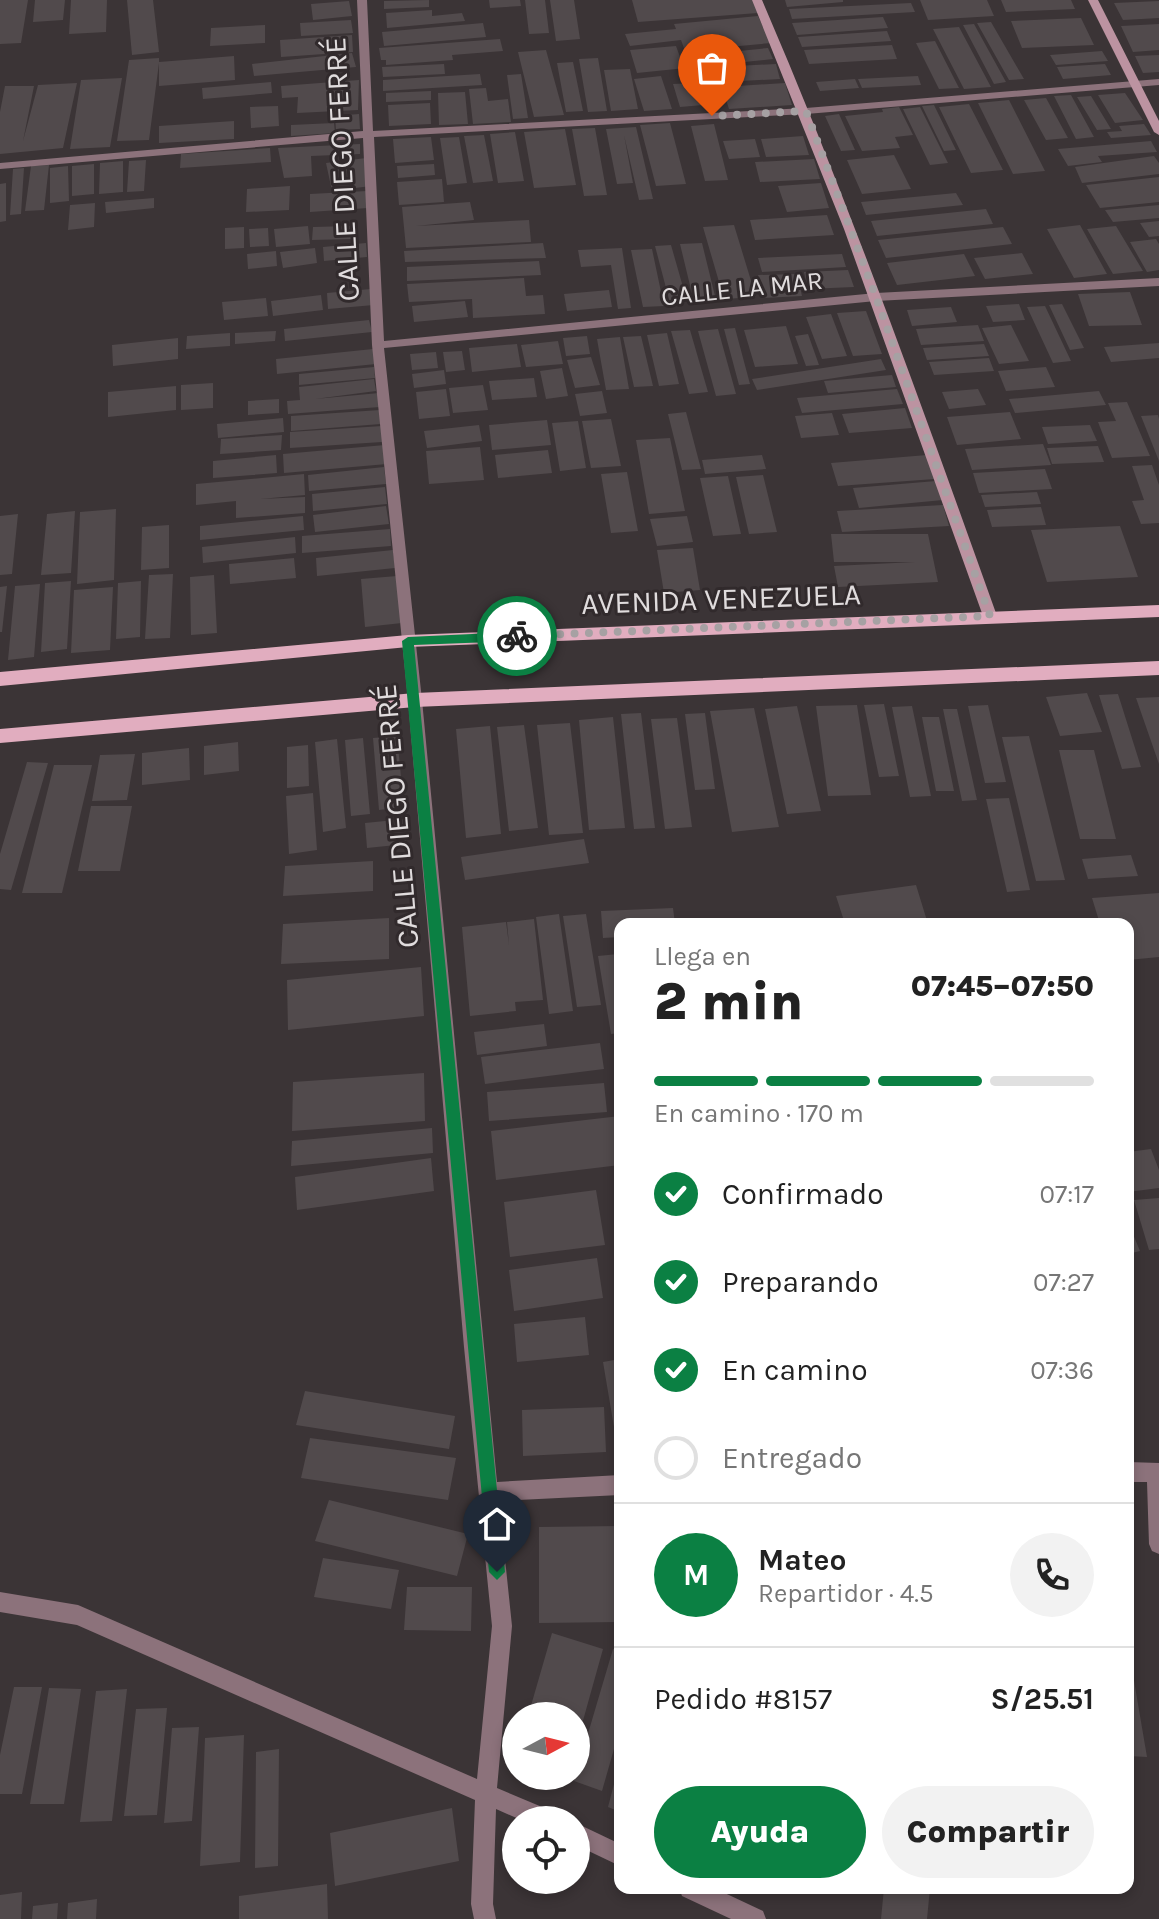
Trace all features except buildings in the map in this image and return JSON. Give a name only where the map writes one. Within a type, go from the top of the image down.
[{"type":"main road","name":"AVENIDA VENEZUELA","points":[[0,679],[408,641],[1159,611]]},
{"type":"main road","points":[[0,736],[415,700],[1159,668]]},
{"type":"street","name":"CALLE DIEGO FERRÉ","points":[[362,0],[378,345],[415,700],[502,1626],[486,1792],[482,1904],[485,1919]]},
{"type":"street","points":[[757,0],[806,111],[990,616]]},
{"type":"street","points":[[1093,0],[1159,132]]},
{"type":"street","points":[[0,166],[370,134],[806,111],[1159,82]]},
{"type":"street","name":"CALLE LA MAR","points":[[378,345],[876,297],[1159,282]]},
{"type":"street","points":[[1134,1472],[1157,1472],[1159,1544]]},
{"type":"street","points":[[489,1492],[614,1485]]},
{"type":"street","points":[[0,1602],[78,1615],[516,1806]]},
{"type":"street","points":[[590,1841],[614,1852]]},
{"type":"street","points":[[703,1894],[755,1919]]},
{"type":"way so far","points":[[517,636],[990,616],[806,111],[712,116]]},
{"type":"route","points":[[497,1572],[473,1347],[408,641],[517,636]]}]
